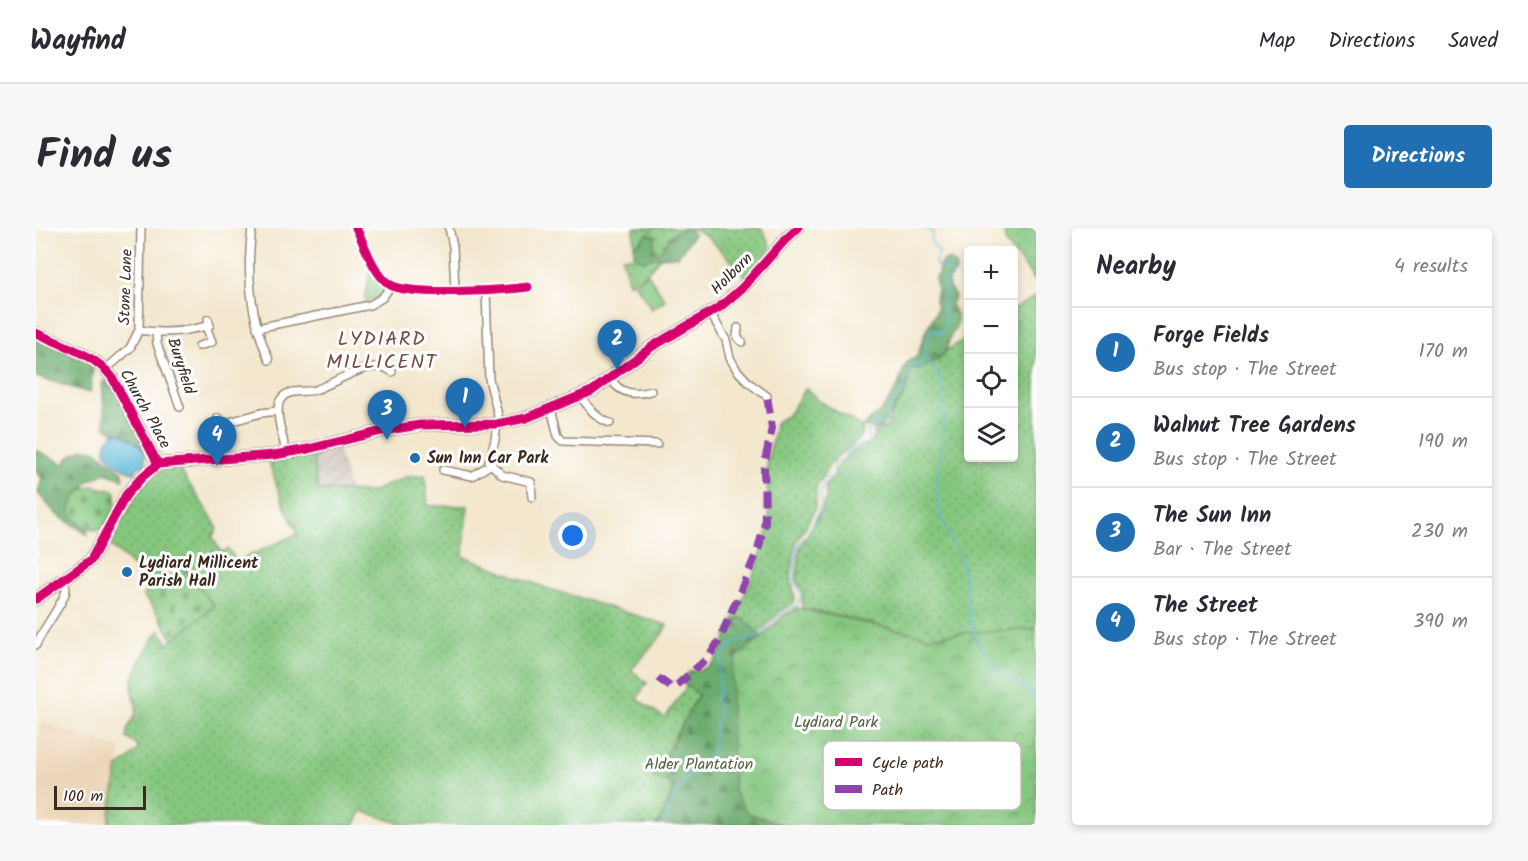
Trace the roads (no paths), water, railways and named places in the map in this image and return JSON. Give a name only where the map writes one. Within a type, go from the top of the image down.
[{"type":"street","name":"Stone Lane","points":[[105,370],[130,348],[140,330],[141,228]]},
{"type":"street","points":[[252,228],[251,292],[257,328],[269,360]]},
{"type":"street","points":[[356,228],[379,274],[391,286],[421,292],[528,287]]},
{"type":"street","points":[[449,228],[453,247],[455,290]]},
{"type":"street","name":"Holborn","points":[[158,464],[286,453],[381,431],[420,425],[497,424],[526,418],[581,397],[653,346],[711,314],[742,288],[798,228]]},
{"type":"street","points":[[257,328],[370,306],[382,298],[391,286]]},
{"type":"street","points":[[486,290],[489,372],[498,411],[494,446],[489,459],[490,465],[502,475],[532,483],[532,497]]},
{"type":"street","points":[[711,314],[726,340],[730,358],[736,370],[767,396]]},
{"type":"street","name":"Buryfield","points":[[140,330],[156,333],[180,332],[207,323],[212,342],[199,346]]},
{"type":"street","points":[[726,340],[740,340],[738,328]]},
{"type":"street","points":[[36,333],[76,351],[105,370]]},
{"type":"street","name":"Buryfield","points":[[156,333],[157,344],[180,407]]},
{"type":"street","points":[[286,453],[277,411],[281,399],[289,393],[315,390],[354,372],[381,367],[390,370],[393,361]]},
{"type":"street","name":"Church Place","points":[[105,370],[117,387],[158,464]]},
{"type":"street","points":[[610,378],[617,389],[625,392],[651,391]]},
{"type":"street","points":[[581,397],[593,412],[610,423]]},
{"type":"street","points":[[551,408],[558,436],[564,441],[657,444]]},
{"type":"street","points":[[218,418],[220,422],[226,423],[277,411]]},
{"type":"street","points":[[36,599],[92,560],[126,495],[158,464]]},
{"type":"street","points":[[443,470],[472,476],[490,465]]},
{"type":"street","points":[[36,645],[65,594],[66,589],[62,580]]},
{"type":"water","points":[[119,432],[133,440],[145,452],[145,467],[138,466],[135,474],[116,464],[105,452],[106,442],[114,433]]},
{"type":"waterway","points":[[666,825],[671,804],[677,792],[706,761],[712,751],[720,708],[715,699],[719,694],[719,670],[725,651],[742,640],[758,637],[789,608],[797,606],[802,595],[795,577],[798,546],[799,542],[809,533],[822,504],[820,494],[823,488],[822,478],[834,476],[834,462],[844,460],[850,450],[856,446],[868,443],[868,428],[886,422],[892,403],[900,395],[911,373],[911,364],[913,363],[920,369],[930,329],[935,328],[939,334],[945,327],[946,320],[941,303],[947,292],[944,284],[953,275],[935,265],[940,253],[931,242],[933,232],[923,228]]},
{"type":"waterway","points":[[924,359],[935,370],[942,386],[944,424],[937,483],[938,507],[962,566],[974,634],[986,656],[1036,697]]},
{"type":"place","name":"Walnut Tree Gardens","points":[[617,370]]},
{"type":"place","name":"Forge Fields","points":[[465,428]]},
{"type":"place","name":"The Sun Inn","points":[[387,440]]},
{"type":"place","name":"Sun Inn Car Park","points":[[415,458]]},
{"type":"place","name":"The Street","points":[[217,466]]},
{"type":"place","name":"Lydiard Millicent Parish Hall","points":[[127,572]]},
{"type":"district","name":"LYDIARD MILLICENT","points":[[382,352]]},
{"type":"park label","name":"Lydiard Park","points":[[836,722]]},
{"type":"park label","name":"Alder Plantation","points":[[699,764]]}]
